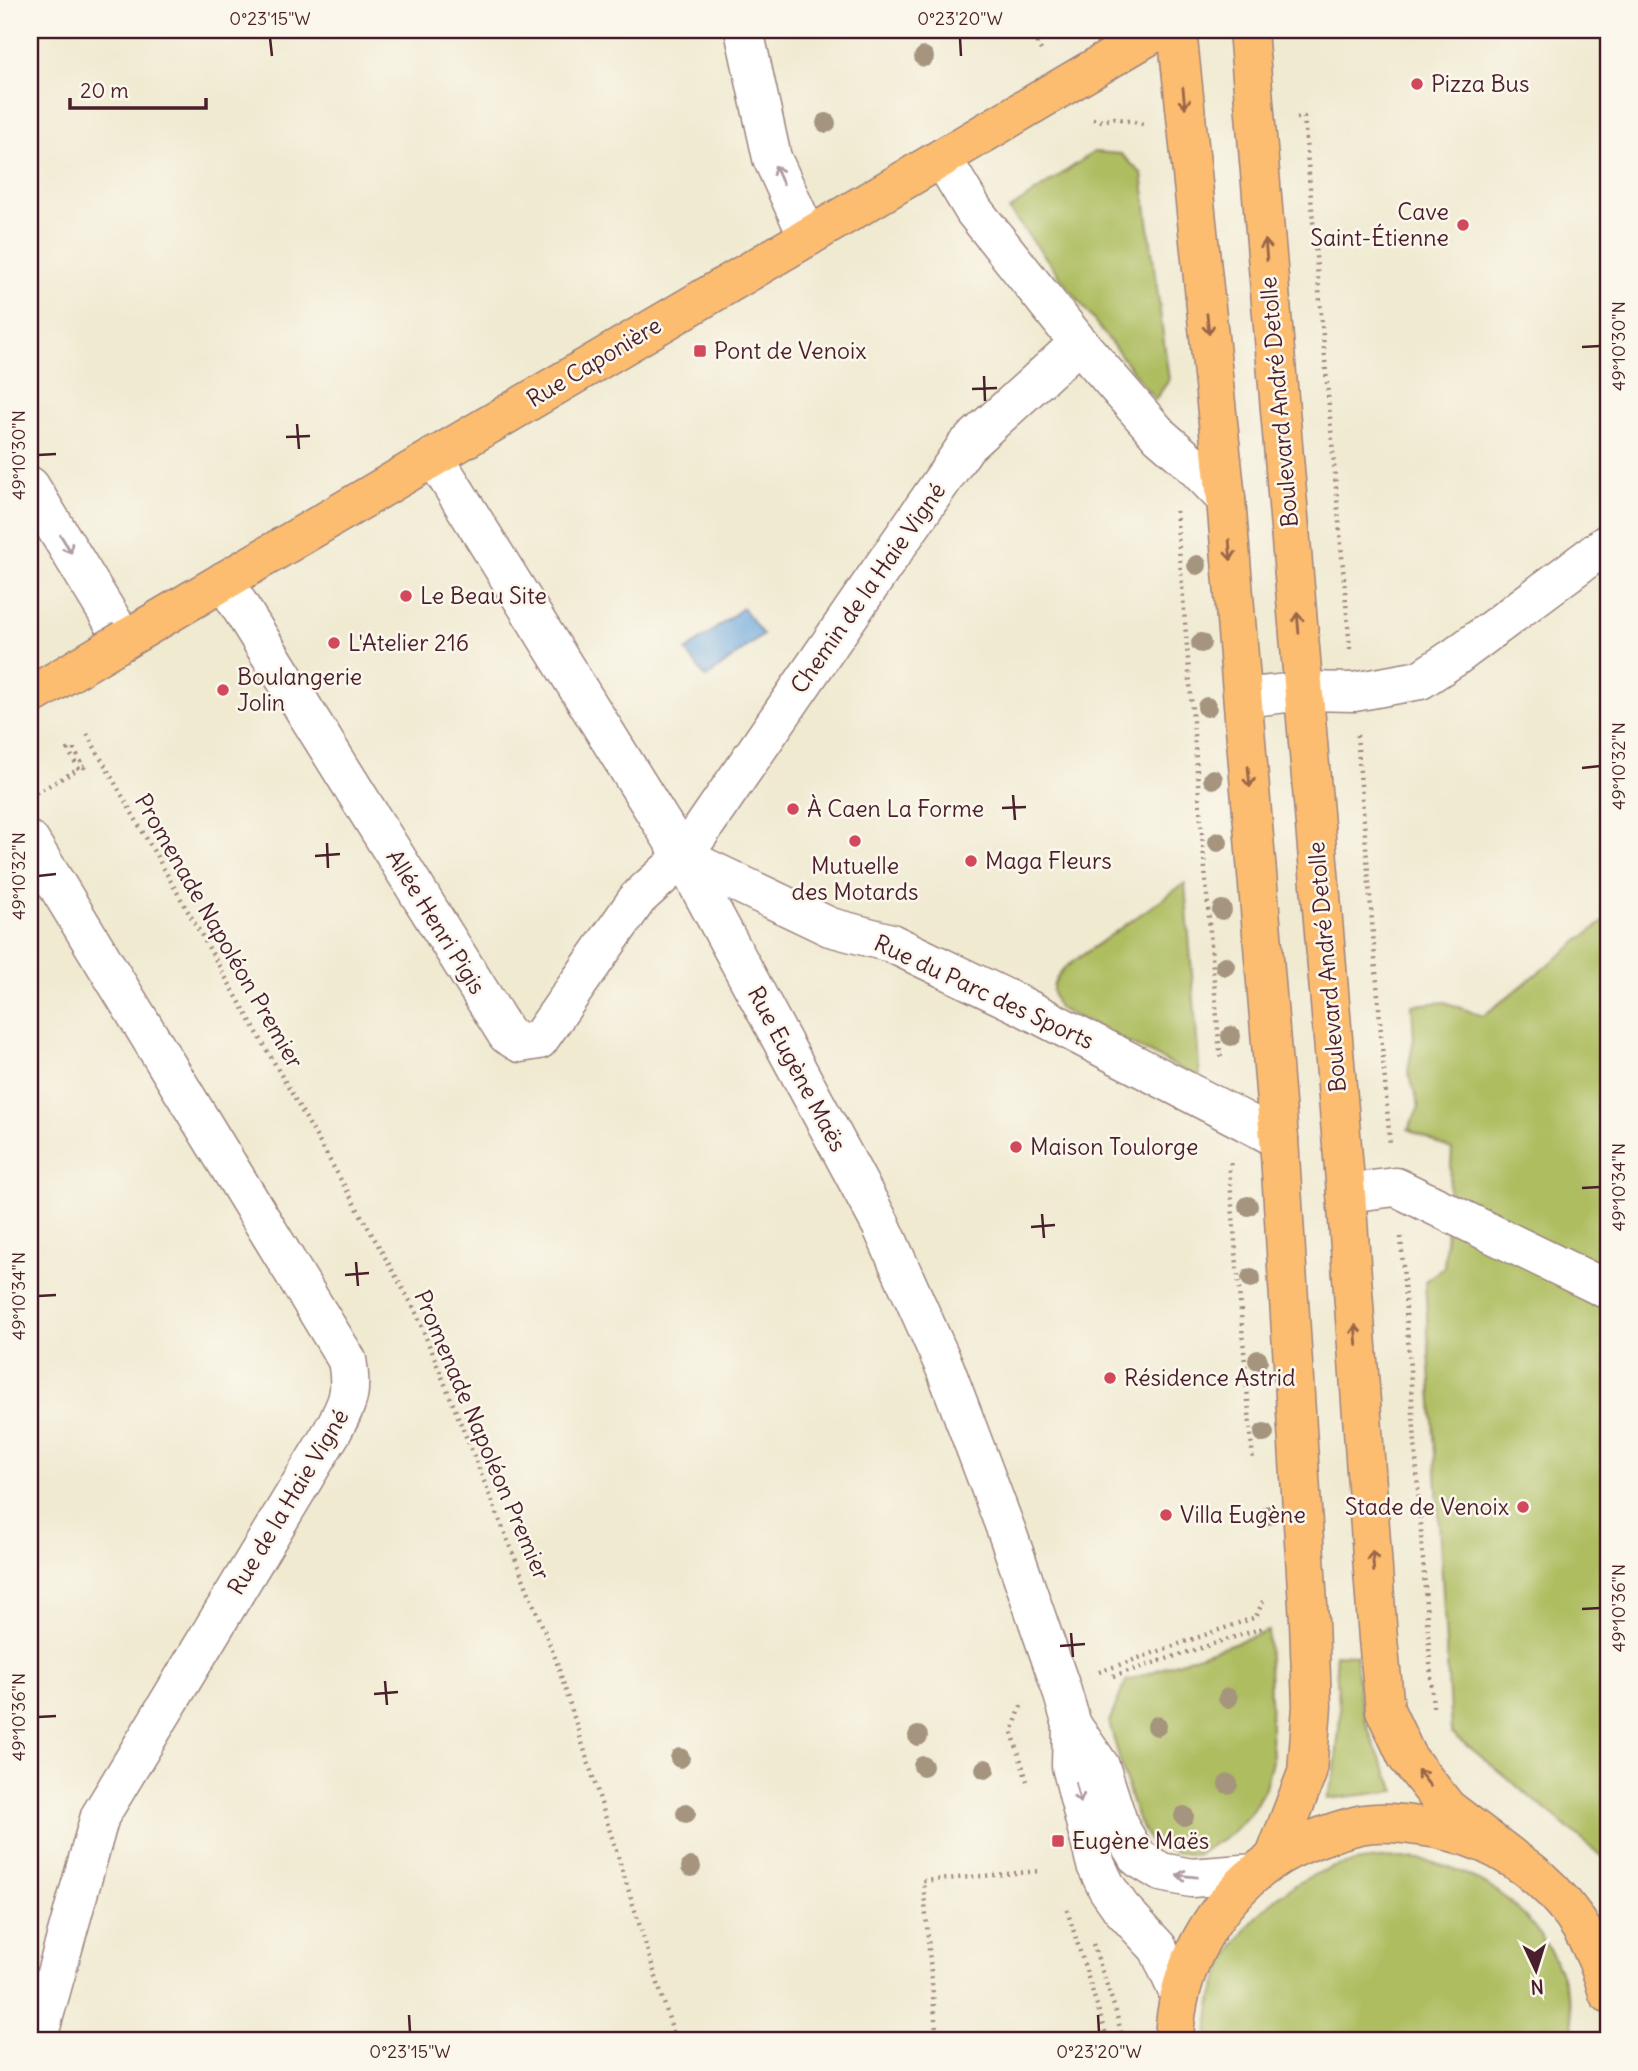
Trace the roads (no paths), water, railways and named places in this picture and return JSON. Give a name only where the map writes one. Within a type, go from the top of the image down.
[{"type":"main road","name":"Rue Caponière","points":[[30,696],[1159,30]]},
{"type":"main road","points":[[1177,30],[1226,499],[1279,1139],[1309,1621],[1311,1706],[1307,1773],[1264,1866]]},
{"type":"main road","name":"Boulevard André Detolle","points":[[1248,30],[1346,1193],[1385,1710],[1407,1756],[1447,1808],[1510,1856]]},
{"type":"main road","points":[[1174,2041],[1179,1994],[1191,1960],[1207,1927],[1228,1899],[1264,1866],[1318,1839],[1362,1825],[1401,1824],[1441,1828],[1482,1841],[1510,1856],[1546,1882],[1573,1914],[1587,1937],[1608,1993]]},
{"type":"street","points":[[744,30],[772,158],[808,237]]},
{"type":"street","points":[[942,158],[974,211],[1079,343],[1160,436],[1226,499]]},
{"type":"street","name":"Chemin de la Haie Vigné","points":[[682,857],[966,446],[1079,343]]},
{"type":"street","name":"Rue Eugène Maës","points":[[434,457],[682,857],[881,1225],[945,1368],[1008,1535],[1061,1688],[1072,1726],[1071,1766],[1096,1865],[1121,1908],[1158,1948],[1179,1994]]},
{"type":"street","points":[[30,486],[124,640]]},
{"type":"street","points":[[1242,698],[1304,691],[1354,691],[1420,680],[1608,543]]},
{"type":"street","name":"Allée Henri Pigis","points":[[224,581],[491,1012],[507,1035],[520,1043],[540,1040],[638,898],[682,857]]},
{"type":"street","name":"Rue de la Haie Vigné","points":[[30,841],[347,1360],[351,1382],[347,1406],[332,1432],[100,1816],[37,2041]]},
{"type":"street","name":"Rue du Parc des Sports","points":[[682,857],[830,927],[891,943],[1022,1006],[1279,1139]]},
{"type":"street","points":[[1346,1193],[1396,1187],[1608,1290]]},
{"type":"street","name":"Rue Eugène Maës","points":[[1072,1726],[1100,1766],[1120,1828],[1138,1858],[1161,1872],[1191,1878],[1264,1866]]},
{"type":"water","points":[[743,608],[763,635],[706,678],[686,651]]},
{"type":"place","name":"Pizza Bus","points":[[1417,84]]},
{"type":"place","name":"Cave Saint-Étienne","points":[[1463,225]]},
{"type":"place","name":"Pont de Venoix","points":[[700,351]]},
{"type":"place","name":"Le Beau Site","points":[[406,596]]},
{"type":"place","name":"L'Atelier 216","points":[[334,643]]},
{"type":"place","name":"Boulangerie Jolin","points":[[223,690]]},
{"type":"place","name":"À Caen La Forme","points":[[793,809]]},
{"type":"place","name":"Mutuelle des Motards","points":[[855,841]]},
{"type":"place","name":"Maga Fleurs","points":[[971,861]]},
{"type":"place","name":"Maison Toulorge","points":[[1016,1147]]},
{"type":"place","name":"Résidence Astrid","points":[[1110,1378]]},
{"type":"place","name":"Stade de Venoix","points":[[1523,1507]]},
{"type":"place","name":"Villa Eugène","points":[[1166,1515]]},
{"type":"place","name":"Eugène Maës","points":[[1058,1841]]}]
